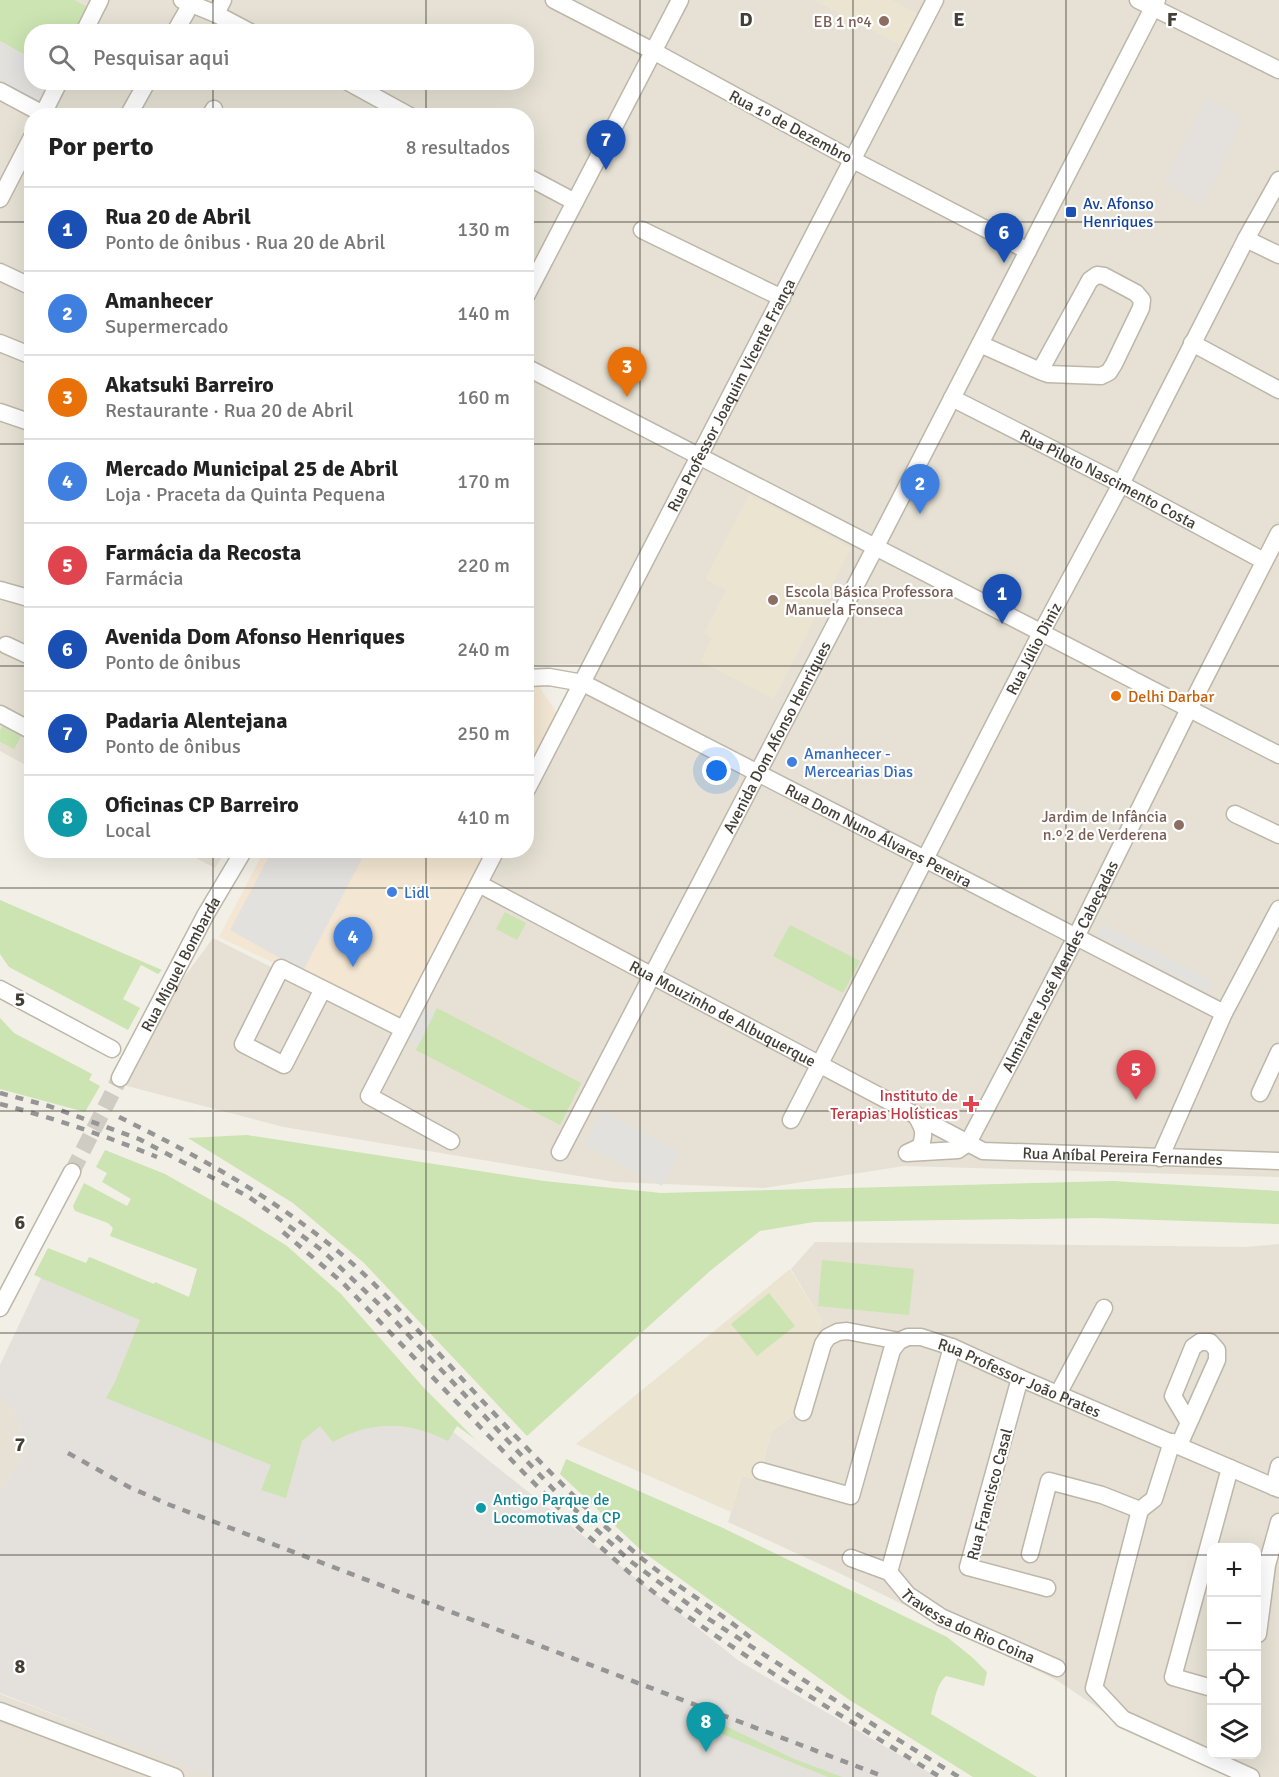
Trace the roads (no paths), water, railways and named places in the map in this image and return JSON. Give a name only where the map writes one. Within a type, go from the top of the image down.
[{"type":"street","points":[[88,24],[100,0]]},
{"type":"street","name":"Rua 1º de Dezembro","points":[[554,0],[1028,251]]},
{"type":"street","points":[[534,281],[680,0]]},
{"type":"street","name":"Rua Professor Joaquim Vicente França","points":[[534,777],[936,0]]},
{"type":"street","points":[[1138,0],[1155,4],[1279,70]]},
{"type":"street","points":[[178,24],[186,2],[220,7],[240,24]]},
{"type":"street","name":"Avenida Dom Afonso Henriques","points":[[560,1152],[1155,4]]},
{"type":"street","points":[[46,108],[55,90]]},
{"type":"street","points":[[132,108],[143,90]]},
{"type":"street","points":[[363,90],[395,108]]},
{"type":"street","points":[[0,91],[30,108]]},
{"type":"street","points":[[0,200],[24,153]]},
{"type":"street","name":"Rua Júlio Diniz","points":[[791,1120],[1041,633],[1279,180]]},
{"type":"street","points":[[534,181],[575,202]]},
{"type":"street","points":[[642,230],[783,298]]},
{"type":"street","points":[[1246,239],[1279,255]]},
{"type":"street","points":[[0,272],[24,282]]},
{"type":"street","points":[[980,344],[1040,371],[1048,374],[1101,376],[1109,372],[1141,308],[1142,300],[1136,292],[1104,276],[1097,276],[1090,280],[1040,371]]},
{"type":"street","points":[[0,343],[24,353]]},
{"type":"street","points":[[1192,343],[1279,390]]},
{"type":"street","points":[[534,371],[1279,755]]},
{"type":"street","name":"Rua Piloto Nascimento Costa","points":[[952,398],[1121,484],[1264,561]]},
{"type":"street","points":[[0,412],[24,420]]},
{"type":"street","name":"Almirante José Mendes Cabeçadas","points":[[968,1143],[1076,937],[1279,533]]},
{"type":"street","points":[[0,590],[24,597]]},
{"type":"street","points":[[6,645],[24,653]]},
{"type":"street","name":"Rua Dom Nuno Álvares Pereira","points":[[534,678],[549,677],[583,683],[1224,1013]]},
{"type":"street","points":[[0,714],[24,726]]},
{"type":"street","points":[[1236,814],[1279,835]]},
{"type":"street","name":"Rua Miguel Bombarda","points":[[120,1078],[206,914],[239,858]]},
{"type":"street","points":[[451,1141],[369,1096],[492,858]]},
{"type":"street","name":"Rua Mouzinho de Albuquerque","points":[[479,884],[968,1143]]},
{"type":"street","points":[[1160,1158],[1224,1013],[1278,916]]},
{"type":"street","points":[[323,989],[284,1065],[243,1044],[281,968],[323,989],[403,1029]]},
{"type":"street","points":[[0,989],[112,1049]]},
{"type":"street","points":[[1260,1093],[1279,1052]]},
{"type":"street","points":[[915,1114],[922,1126],[924,1137],[920,1147],[907,1153],[958,1150],[968,1143]]},
{"type":"street","name":"Rua Aníbal Pereira Fernandes","points":[[968,1143],[983,1151],[1279,1161]]},
{"type":"street","points":[[0,1308],[72,1172]]},
{"type":"street","points":[[1058,1395],[1104,1308]]},
{"type":"street","name":"Rua Professor João Prates","points":[[803,1412],[823,1344],[828,1337],[847,1331],[898,1341],[908,1337],[921,1337],[952,1347],[1276,1488]]},
{"type":"street","points":[[761,1471],[851,1496],[892,1350],[898,1341]]},
{"type":"street","points":[[851,1558],[890,1572],[952,1347]]},
{"type":"street","name":"Rua Francisco Casal","points":[[1020,1378],[968,1567],[1047,1588]]},
{"type":"street","points":[[1188,1421],[1175,1444],[1154,1499],[1140,1510],[1094,1688],[1123,1719],[1251,1777]]},
{"type":"street","points":[[1276,1488],[1279,1466]]},
{"type":"street","points":[[1207,1687],[1173,1677],[1230,1468]]},
{"type":"street","points":[[1030,1554],[1049,1481],[1102,1495],[1140,1510]]},
{"type":"street","points":[[1261,1621],[1273,1567],[1279,1522]]},
{"type":"street","name":"Travessa do Rio Coina","points":[[890,1572],[908,1595],[941,1617],[1057,1668]]},
{"type":"street","points":[[0,1711],[164,1775]]},
{"type":"tunnel","points":[[72,1172],[120,1078]]},
{"type":"railway","points":[[0,1093],[49,1106],[139,1139],[249,1197],[323,1251],[385,1310],[554,1490],[629,1560],[707,1618],[959,1777]]},
{"type":"railway","points":[[0,1104],[80,1128],[157,1157]]},
{"type":"railway","points":[[119,1117],[237,1180],[293,1217],[346,1258],[384,1294],[523,1445],[607,1528],[659,1572],[751,1638]]},
{"type":"railway","points":[[283,1232],[343,1283],[524,1473],[578,1527],[631,1574],[713,1634],[940,1777]]},
{"type":"railway","points":[[68,1453],[129,1487],[170,1505],[885,1777]]},
{"type":"place","name":"EB 1 nº4","points":[[884,21]]},
{"type":"place","name":"Padaria Alentejana","points":[[606,170]]},
{"type":"place","name":"Av. Afonso Henriques","points":[[1071,212]]},
{"type":"place","name":"Avenida Dom Afonso Henriques","points":[[1004,263]]},
{"type":"place","name":"Akatsuki Barreiro","points":[[627,397]]},
{"type":"place","name":"Amanhecer","points":[[920,514]]},
{"type":"place","name":"Escola Básica Professora Manuela Fonseca","points":[[773,600]]},
{"type":"place","name":"Rua 20 de Abril","points":[[1002,624]]},
{"type":"place","name":"Delhi Darbar","points":[[1116,696]]},
{"type":"place","name":"Amanhecer - Mercearias Dias","points":[[792,762]]},
{"type":"place","name":"Jardim de Infância n.º 2 de Verderena","points":[[1179,825]]},
{"type":"place","name":"Lidl","points":[[392,892]]},
{"type":"place","name":"Mercado Municipal 25 de Abril","points":[[353,967]]},
{"type":"place","name":"Farmácia da Recosta","points":[[1136,1100]]},
{"type":"place","name":"Instituto de Terapias Holísticas","points":[[971,1104]]},
{"type":"place","name":"Antigo Parque de Locomotivas da CP","points":[[481,1508]]},
{"type":"place","name":"Oficinas CP Barreiro","points":[[706,1752]]}]
